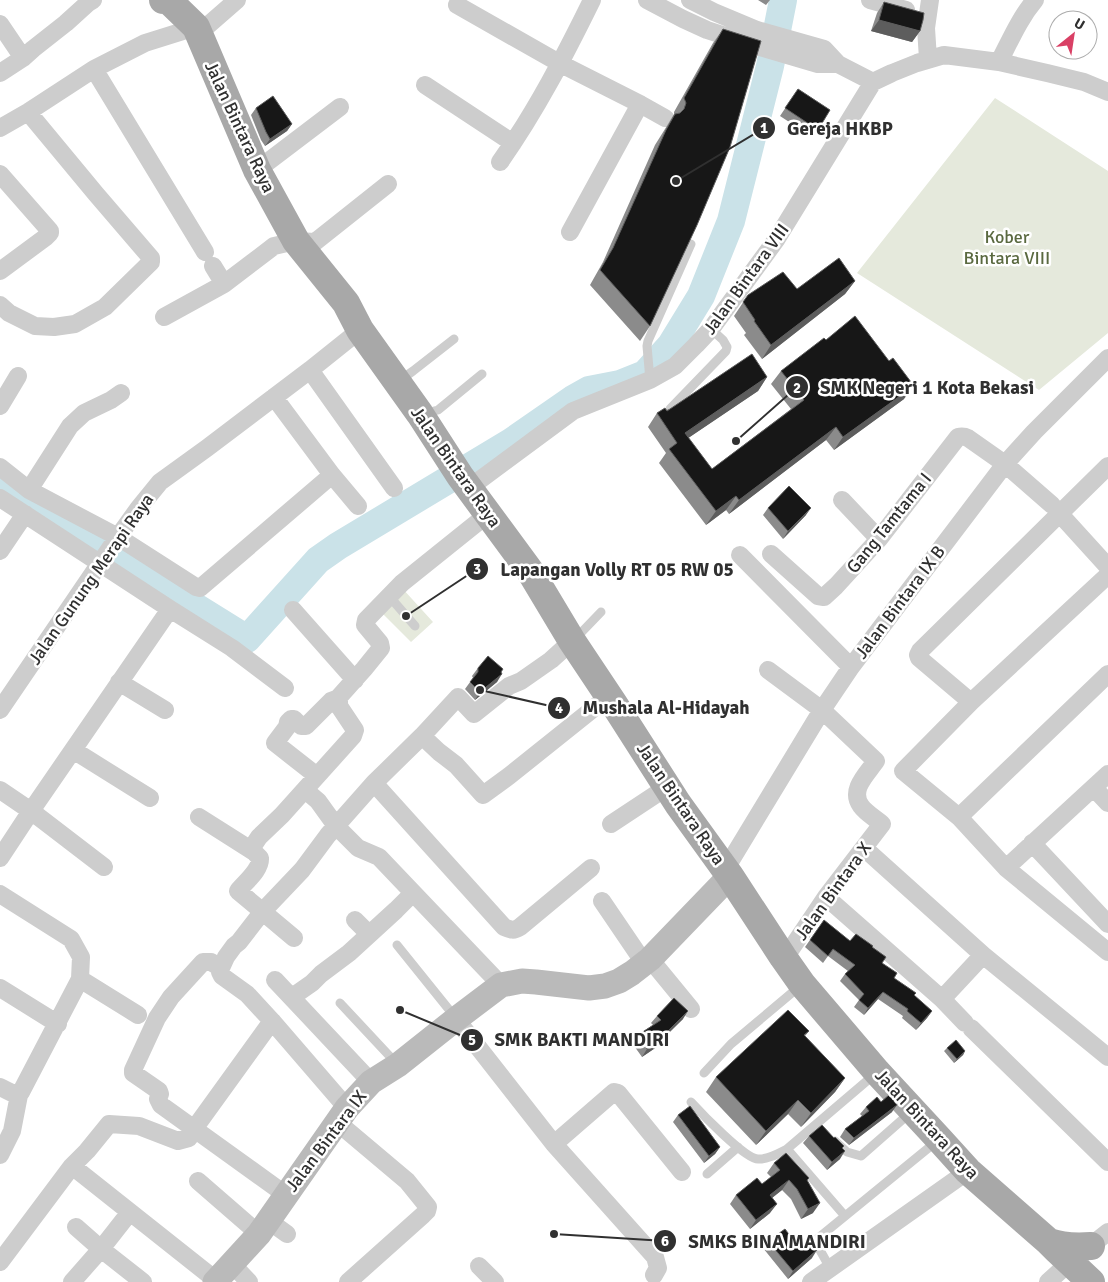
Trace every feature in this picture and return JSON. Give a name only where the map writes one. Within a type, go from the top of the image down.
[{"type":"main road","name":"Jalan Bintara Raya","points":[[163,0],[167,0],[197,30],[257,170],[296,241],[346,303],[360,330],[420,414],[458,473],[530,571],[572,641],[667,787],[802,984],[877,1072],[968,1171],[1049,1242],[1091,1282]]},
{"type":"main road","points":[[1049,1242],[1079,1247],[1100,1239]]},
{"type":"street","points":[[0,73],[24,58],[93,0]]},
{"type":"street","points":[[0,128],[94,69],[145,43],[197,30],[237,0]]},
{"type":"street","points":[[500,162],[560,64],[592,0]]},
{"type":"street","points":[[648,0],[707,30],[755,38],[783,46],[824,48],[838,64],[872,82],[928,59],[944,55],[999,62],[1084,82],[1108,92]]},
{"type":"street","points":[[690,0],[714,12],[755,38]]},
{"type":"street","points":[[870,0],[928,8],[926,28],[928,59]]},
{"type":"street","points":[[999,62],[1023,16],[1034,0]]},
{"type":"street","points":[[457,5],[560,64],[665,118]]},
{"type":"street","points":[[707,30],[714,12]]},
{"type":"street","points":[[0,24],[24,58]]},
{"type":"street","points":[[94,69],[224,284]]},
{"type":"street","name":"Jalan Bintara VIII","points":[[458,473],[573,411],[675,366],[711,329],[776,240],[872,82]]},
{"type":"street","points":[[425,85],[513,143]]},
{"type":"street","points":[[570,232],[640,104]]},
{"type":"street","points":[[257,170],[340,107]]},
{"type":"street","points":[[0,305],[9,313],[35,326],[54,327],[75,324],[105,307],[152,262],[151,258],[89,187],[28,112]]},
{"type":"street","points":[[0,174],[50,233],[0,271]]},
{"type":"street","points":[[164,317],[224,284],[274,246],[296,241],[315,242],[388,184]]},
{"type":"street","name":"Jalan Gunung Merapi Raya","points":[[0,710],[116,539],[138,508],[160,482],[310,370],[360,330]]},
{"type":"street","name":"Jalan Bintara IX B","points":[[727,873],[822,710],[851,667],[1005,464],[1034,432],[1108,358]]},
{"type":"street","points":[[310,370],[394,488]]},
{"type":"street","points":[[0,406],[18,376]]},
{"type":"street","points":[[29,490],[70,426],[84,413],[121,393]]},
{"type":"street","points":[[274,397],[332,475],[358,506]]},
{"type":"street","name":"Gang Tamtama I","points":[[771,554],[818,596],[824,597],[879,539],[958,437],[965,436],[1005,464],[1055,509],[1108,567]]},
{"type":"street","points":[[971,702],[919,658],[918,654],[1055,509],[1108,466]]},
{"type":"street","points":[[0,467],[29,490],[200,588],[332,475]]},
{"type":"street","points":[[0,498],[102,561],[170,609],[232,648],[286,688]]},
{"type":"street","points":[[842,500],[879,539]]},
{"type":"street","points":[[0,551],[24,514]]},
{"type":"street","points":[[317,776],[275,743],[287,727],[288,722],[291,718],[301,726],[306,726],[331,701],[339,698],[381,648],[380,643],[365,625],[366,620],[402,583],[488,514]]},
{"type":"street","points":[[740,555],[851,667]]},
{"type":"street","points":[[1108,576],[971,702],[903,771],[959,817],[1006,868],[1108,952]]},
{"type":"street","points":[[0,858],[170,609]]},
{"type":"street","points":[[292,610],[355,680]]},
{"type":"street","points":[[348,1282],[422,1216],[428,1207],[407,1181],[342,1115],[272,1021],[247,994],[222,976],[221,968],[234,946],[263,911],[302,870],[336,826],[458,697],[474,714],[509,686],[521,681],[551,660],[572,641]]},
{"type":"street","points":[[768,670],[822,710]]},
{"type":"street","points":[[959,817],[1108,674]]},
{"type":"street","points":[[120,682],[164,710]]},
{"type":"street","points":[[424,733],[439,752],[456,765],[483,795],[524,765],[609,696]]},
{"type":"street","points":[[254,852],[253,846],[259,837],[282,815],[353,736],[355,730],[339,706],[339,698]]},
{"type":"street","name":"Jalan Bintara X","points":[[783,957],[791,949],[826,897],[882,824],[861,807],[856,792],[876,761],[822,710]]},
{"type":"street","points":[[73,750],[150,798]]},
{"type":"street","points":[[1006,868],[1108,774]]},
{"type":"street","points":[[374,784],[504,927],[510,930],[520,927],[591,868]]},
{"type":"street","points":[[611,824],[667,787]]},
{"type":"street","points":[[1094,788],[1108,803]]},
{"type":"street","points":[[0,790],[31,811],[104,867]]},
{"type":"street","points":[[305,790],[318,801],[336,826],[358,848],[379,857],[501,985]]},
{"type":"street","points":[[199,817],[254,852],[260,858],[257,868],[238,891],[294,938]]},
{"type":"street","points":[[1032,843],[1108,924]]},
{"type":"street","points":[[864,848],[983,955],[1108,1057]]},
{"type":"street","name":"Jalan Bintara IX","points":[[221,1275],[272,1230],[286,1195],[342,1115],[370,1082],[398,1066],[501,985],[522,981],[589,988],[605,986],[619,981],[647,962],[727,873]]},
{"type":"street","points":[[292,998],[349,952],[413,893]]},
{"type":"street","points":[[0,894],[71,939],[82,957],[80,979],[19,1095],[12,1131],[0,1155]]},
{"type":"street","points":[[826,897],[942,999],[1108,1162]]},
{"type":"street","points":[[602,901],[638,954],[691,1009]]},
{"type":"street","points":[[355,920],[369,934]]},
{"type":"street","points":[[942,999],[983,955]]},
{"type":"street","points":[[221,968],[211,962],[203,962],[170,997],[157,1018],[133,1070],[135,1075],[160,1091],[158,1099],[161,1104],[286,1195]]},
{"type":"street","points":[[80,979],[138,1015]]},
{"type":"street","points":[[275,980],[370,1082]]},
{"type":"street","points":[[0,988],[58,1024]]},
{"type":"street","points":[[456,1019],[554,1144],[655,1257],[658,1268],[653,1280]]},
{"type":"street","points":[[0,1262],[72,1166],[109,1124],[138,1126],[178,1141],[189,1138],[272,1021]]},
{"type":"street","points":[[0,1087],[19,1095]]},
{"type":"street","points":[[554,1144],[614,1092],[618,1093],[682,1172]]},
{"type":"street","points":[[72,1166],[130,1212],[221,1275],[249,1282]]},
{"type":"street","points":[[811,1282],[968,1171]]},
{"type":"street","points":[[198,1181],[272,1230]]},
{"type":"street","points":[[72,1282],[130,1212]]},
{"type":"street","points":[[76,1227],[143,1282]]},
{"type":"street","points":[[1048,1282],[1100,1239]]},
{"type":"street","points":[[479,1266],[495,1282]]},
{"type":"lane","points":[[649,376],[648,340],[691,244]]},
{"type":"lane","points":[[670,409],[726,351],[727,347],[723,340],[711,329]]},
{"type":"lane","points":[[396,382],[454,339]]},
{"type":"lane","points":[[420,414],[438,410],[482,374]]},
{"type":"lane","points":[[389,596],[415,626]]},
{"type":"lane","points":[[572,641],[601,612]]},
{"type":"lane","points":[[397,945],[456,1019]]},
{"type":"lane","points":[[704,1073],[732,1044],[802,984]]},
{"type":"lane","points":[[340,1003],[398,1066]]},
{"type":"lane","points":[[691,1102],[738,1147],[758,1160],[775,1156],[823,1129],[877,1072]]},
{"type":"lane","points":[[823,1129],[847,1152],[861,1156],[913,1111]]},
{"type":"lane","points":[[830,1268],[816,1243],[817,1239],[939,1140]]},
{"type":"lane","points":[[707,1174],[738,1147]]},
{"type":"lane","points":[[787,1149],[845,1216]]},
{"type":"green space","name":"Kober Bintara VIII","points":[[995,98],[1108,171],[1108,333],[1039,390],[857,273]]},
{"type":"green space","points":[[402,588],[433,622],[411,642],[379,610]]},
{"type":"building","points":[[884,2],[924,13],[920,31],[879,20]]},
{"type":"building","points":[[723,29],[761,41],[730,147],[697,225],[650,326],[600,270],[613,248],[666,130],[675,114],[680,113],[684,109],[686,103],[684,98]]},
{"type":"building","points":[[798,89],[830,110],[818,130],[785,108]]},
{"type":"building","points":[[273,96],[292,124],[270,139],[256,108]]},
{"type":"building","points":[[839,258],[855,281],[771,345],[743,302],[748,295],[783,272],[797,289]]},
{"type":"building","points":[[855,316],[889,361],[893,358],[914,386],[843,437],[836,427],[739,500],[736,496],[716,511],[669,449],[677,443],[657,413],[665,408],[667,411],[752,354],[767,377],[685,433],[712,469],[804,400],[781,371],[824,338],[826,340]]},
{"type":"building","points":[[789,486],[811,508],[788,531],[768,508]]},
{"type":"building","points":[[488,656],[503,669],[502,674],[480,692],[470,682]]},
{"type":"building","points":[[824,920],[850,941],[856,934],[886,957],[882,963],[897,973],[894,978],[916,993],[914,995],[932,1011],[921,1023],[907,1011],[908,1009],[883,992],[868,1008],[859,1000],[864,994],[845,974],[855,965],[833,949],[828,956],[810,940]]},
{"type":"building","points":[[674,998],[688,1011],[667,1032],[669,1035],[647,1049],[638,1035],[661,1020],[657,1016]]},
{"type":"building","points":[[788,1010],[809,1031],[804,1035],[845,1078],[811,1113],[798,1100],[766,1131],[716,1077]]},
{"type":"building","points":[[956,1040],[965,1051],[957,1059],[947,1048]]},
{"type":"building","points":[[889,1095],[897,1105],[854,1138],[845,1129],[869,1111],[866,1107],[877,1097],[881,1102]]},
{"type":"building","points":[[690,1106],[720,1147],[709,1156],[678,1115]]},
{"type":"building","points":[[822,1125],[844,1146],[842,1148],[845,1151],[832,1162],[809,1136]]},
{"type":"building","points":[[786,1153],[809,1178],[807,1180],[820,1203],[808,1209],[797,1189],[789,1180],[770,1195],[777,1204],[756,1220],[736,1195],[757,1178],[762,1184],[780,1170],[774,1163]]},
{"type":"building","points":[[785,1229],[797,1245],[806,1238],[817,1250],[793,1271],[768,1241]]},
{"type":"waterway","points":[[0,480],[99,547],[247,639],[318,560],[338,546],[511,442],[589,390],[620,384],[645,374],[671,345],[701,296],[731,221],[770,66],[783,0]]},
{"type":"place","name":"Gereja HKBP","points":[[676,181]]},
{"type":"place","name":"SMK Negeri 1 Kota Bekasi","points":[[736,441]]},
{"type":"place","name":"Lapangan Volly RT 05 RW 05","points":[[406,616]]},
{"type":"place","name":"Mushala Al-Hidayah","points":[[480,690]]},
{"type":"place","name":"SMK BAKTI MANDIRI","points":[[400,1010]]},
{"type":"place","name":"SMKS BINA MANDIRI","points":[[554,1234]]}]
